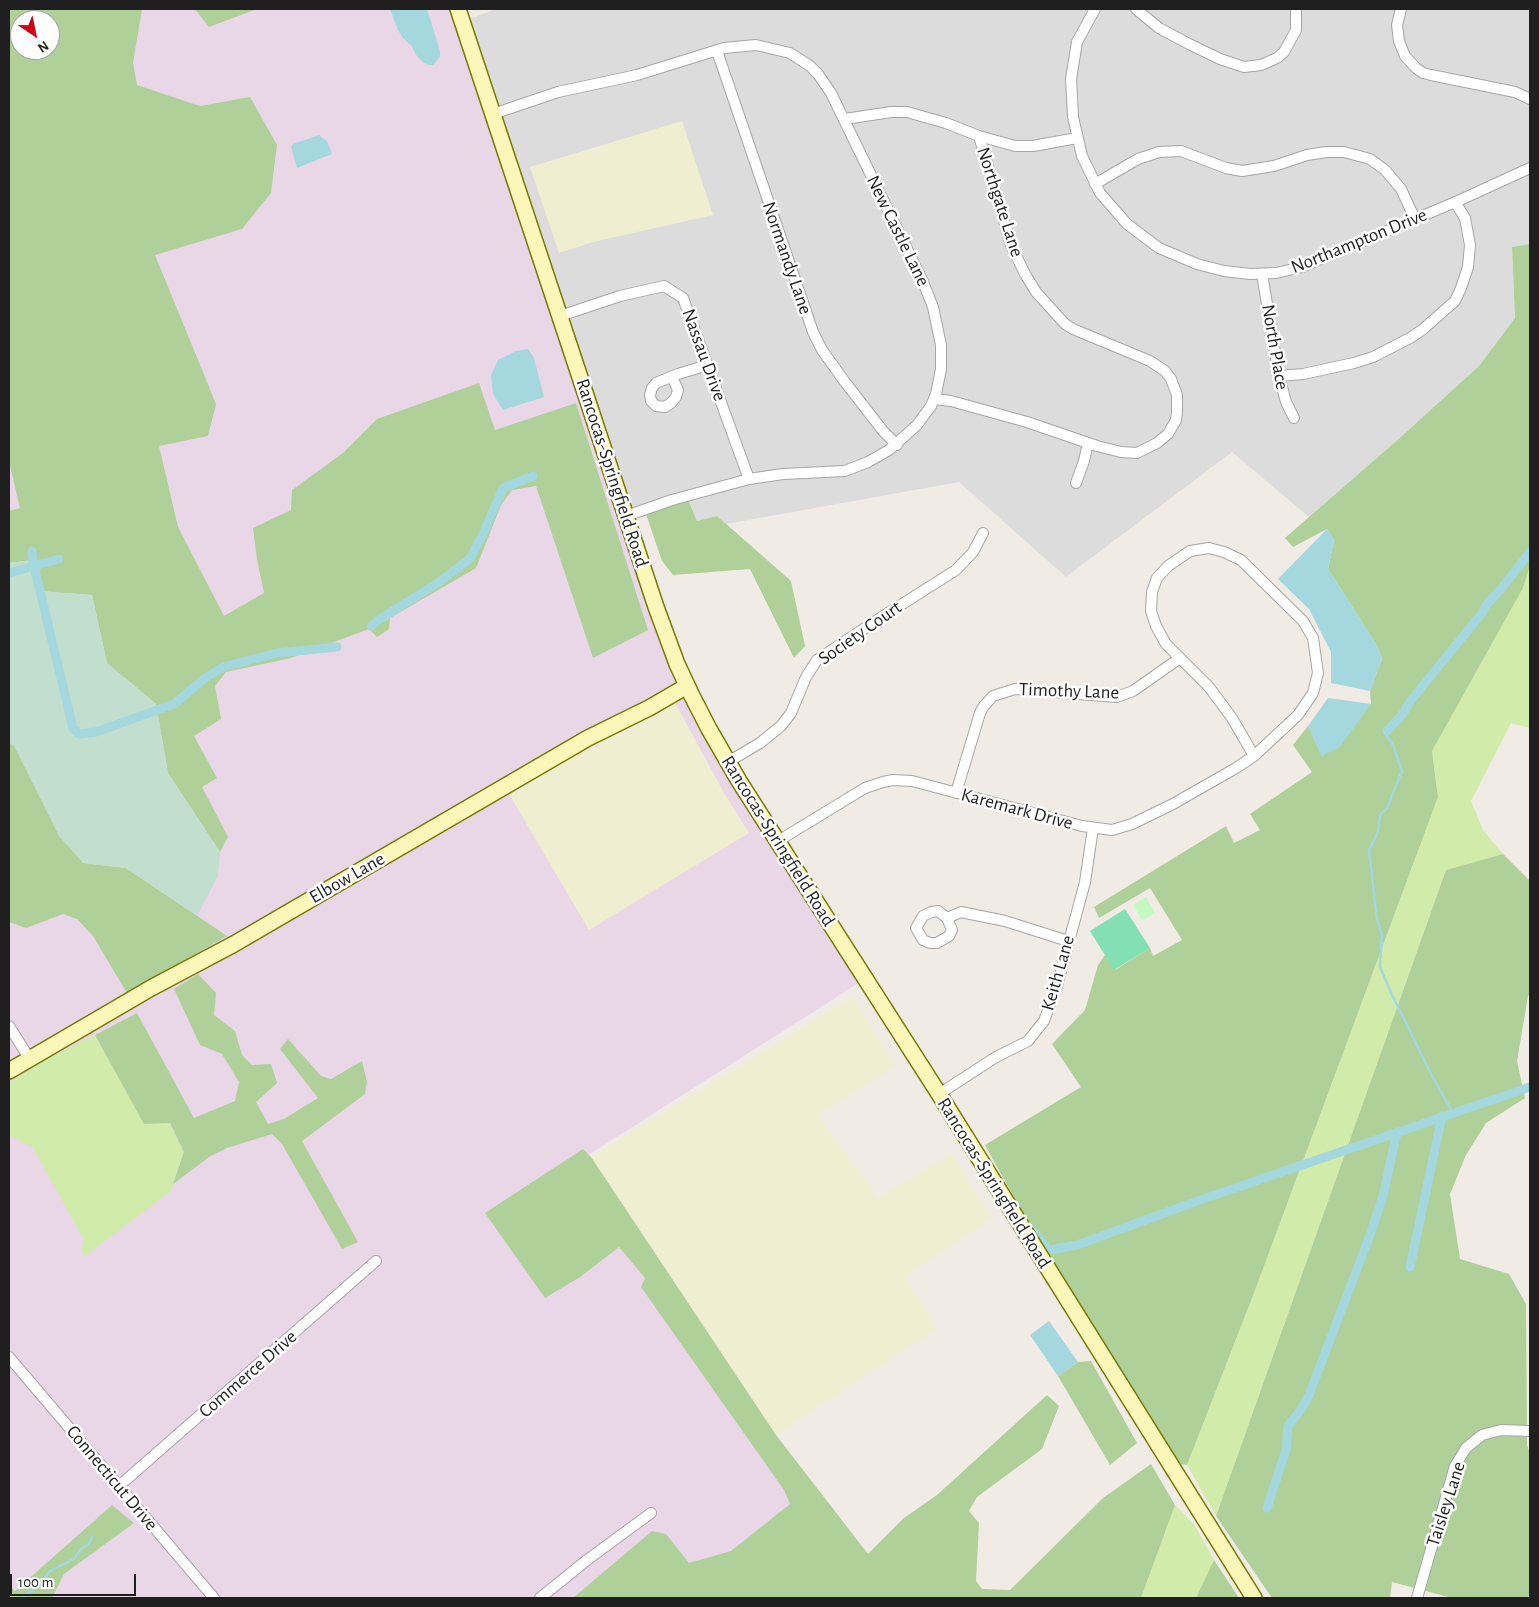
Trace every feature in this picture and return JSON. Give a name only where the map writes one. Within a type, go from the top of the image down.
[{"type":"main road","name":"Rancocas-Springfield Road","points":[[458,9],[656,607],[687,686],[708,729],[1254,1598]]},
{"type":"main road","name":"Elbow Lane","points":[[9,1071],[151,988],[234,944],[588,738],[649,708],[687,686]]},
{"type":"street","name":"Northampton Drive","points":[[1095,9],[1078,42],[1072,66],[1071,104],[1082,156],[1095,184],[1108,204],[1122,219],[1160,248],[1197,264],[1237,273],[1262,274],[1276,273],[1302,266],[1455,202],[1530,168]]},
{"type":"street","points":[[1136,9],[1159,28],[1220,60],[1244,67],[1261,65],[1277,58],[1284,52],[1296,30],[1296,9]]},
{"type":"street","points":[[1400,9],[1397,25],[1399,41],[1405,56],[1423,73],[1515,92],[1530,99]]},
{"type":"street","name":"New Castle Lane","points":[[493,114],[558,92],[637,75],[734,46],[768,46],[790,53],[810,66],[832,93],[933,306],[939,331],[940,382],[931,406],[917,425],[897,444],[868,462],[844,471],[783,474],[748,479],[672,500],[626,516]]},
{"type":"street","name":"Normandy Lane","points":[[717,51],[813,332],[825,354],[845,382],[882,431],[897,444]]},
{"type":"street","name":"Northgate Lane","points":[[845,119],[891,112],[907,112],[946,123],[979,136],[1011,246],[1036,292],[1065,324],[1083,334],[1150,361],[1165,371],[1174,387],[1178,404],[1176,420],[1168,434],[1157,443],[1137,453],[1113,451],[1026,422],[951,401],[934,399]]},
{"type":"street","points":[[979,136],[1005,144],[1024,147],[1077,138]]},
{"type":"street","points":[[1095,184],[1138,159],[1159,152],[1181,151],[1226,168],[1242,171],[1274,166],[1307,155],[1344,152],[1370,158],[1385,170],[1401,189],[1415,219]]},
{"type":"street","points":[[1279,376],[1303,374],[1333,368],[1367,359],[1386,351],[1422,330],[1455,301],[1468,267],[1470,245],[1466,218],[1455,202]]},
{"type":"street","name":"North Place","points":[[1262,274],[1279,376],[1286,402],[1294,418]]},
{"type":"street","name":"Nassau Drive","points":[[560,316],[620,296],[664,286],[683,298],[748,479]]},
{"type":"street","points":[[672,377],[708,365]]},
{"type":"street","points":[[1076,483],[1088,443]]},
{"type":"street","name":"Society Court","points":[[728,762],[760,743],[781,726],[791,712],[806,677],[817,660],[956,570],[973,552],[983,533]]},
{"type":"street","name":"Karemark Drive","points":[[778,841],[865,788],[883,782],[912,781],[1093,828],[1112,830],[1132,824],[1173,804],[1254,756],[1298,716],[1313,693],[1318,674],[1313,638],[1303,621],[1241,560],[1224,552],[1209,548],[1190,551],[1168,566],[1157,578],[1152,592],[1151,611],[1156,626],[1166,644],[1208,687],[1232,718],[1254,756]]},
{"type":"street","name":"Timothy Lane","points":[[956,793],[980,714],[983,707],[993,696],[1015,689],[1117,697],[1133,691],[1180,658]]},
{"type":"street","name":"Keith Lane","points":[[939,1094],[996,1057],[1028,1041],[1044,1021],[1054,995],[1085,882],[1093,828]]},
{"type":"street","points":[[947,918],[961,912],[975,914],[1029,928],[1068,941]]},
{"type":"street","points":[[9,1026],[30,1058]]},
{"type":"street","name":"Commerce Drive","points":[[119,1486],[376,1261]]},
{"type":"street","name":"Connecticut Drive","points":[[9,1357],[214,1598]]},
{"type":"street","name":"Taisley Lane","points":[[1416,1598],[1455,1466],[1466,1448],[1482,1435],[1501,1430],[1530,1430]]},
{"type":"street","points":[[540,1598],[586,1560],[651,1514]]},
{"type":"shaded area","points":[[132,9],[458,9],[677,664],[865,979],[585,1157],[850,1552],[800,1598],[9,1598],[9,151]]},
{"type":"shaded area","points":[[496,9],[1530,9],[1530,244],[1512,248],[1515,318],[1479,366],[1309,517],[1232,452],[1066,577],[959,482],[726,524],[717,516],[697,521],[687,497],[626,516],[464,21]]},
{"type":"green space","points":[[9,9],[142,9],[133,63],[137,85],[200,106],[250,97],[277,145],[271,193],[242,229],[155,255],[216,404],[208,436],[159,446],[178,527],[224,616],[264,593],[253,528],[291,510],[292,490],[343,453],[377,419],[479,383],[495,430],[576,403],[648,630],[593,658],[536,486],[512,490],[501,505],[476,568],[390,618],[389,629],[377,637],[369,629],[291,658],[226,672],[215,686],[221,719],[194,736],[217,778],[202,787],[228,837],[220,852],[168,773],[156,704],[107,663],[92,595],[39,591],[33,560],[9,563],[9,511],[20,508],[9,462]]},
{"type":"green space","points":[[195,9],[257,9],[209,27]]},
{"type":"green space","points":[[682,121],[713,215],[593,242],[559,253],[530,167]]},
{"type":"green space","points":[[1530,244],[1530,566],[1523,588],[1432,751],[1438,797],[1254,1293],[1187,1465],[1179,1464],[1138,1402],[1027,1221],[985,1145],[1081,1087],[1052,1044],[1085,1010],[1098,965],[1105,955],[1115,970],[1150,948],[1153,956],[1182,940],[1150,888],[1099,918],[1094,907],[1226,826],[1234,843],[1260,830],[1250,814],[1312,772],[1293,745],[1308,726],[1322,756],[1371,704],[1370,691],[1382,659],[1376,644],[1328,569],[1334,540],[1327,529],[1293,547],[1285,538],[1479,366],[1515,318],[1512,247]]},
{"type":"green space","points":[[687,497],[697,521],[717,516],[791,581],[805,646],[794,658],[750,569],[673,575],[662,561],[645,511]]},
{"type":"green space","points":[[33,560],[39,591],[92,595],[107,663],[156,704],[168,773],[220,852],[218,876],[197,916],[126,868],[83,863],[59,836],[14,746],[9,743],[9,563]]},
{"type":"green space","points":[[1530,566],[1530,728],[1511,723],[1471,801],[1483,830],[1503,854],[1446,870],[1216,1516],[1187,1465],[1254,1293],[1438,797],[1432,751],[1523,588]]},
{"type":"green space","points":[[671,695],[724,793],[749,833],[589,930],[506,789]]},
{"type":"green space","points":[[9,743],[14,746],[83,863],[126,868],[227,936],[127,993],[93,936],[77,919],[63,914],[26,928],[9,922]]},
{"type":"green space","points":[[1503,854],[1530,881],[1530,994],[1528,996],[1517,1061],[1525,1098],[1486,1123],[1466,1155],[1450,1194],[1460,1259],[1509,1274],[1526,1304],[1527,1445],[1530,1452],[1530,1598],[1452,1598],[1392,1582],[1390,1598],[1272,1598],[1216,1516],[1446,870]]},
{"type":"green space","points":[[1146,897],[1155,913],[1142,920],[1133,905]]},
{"type":"green space","points":[[1125,909],[1150,948],[1114,970],[1090,931]]},
{"type":"green space","points":[[198,974],[216,993],[214,1015],[235,1031],[242,1055],[252,1065],[271,1064],[277,1083],[256,1102],[268,1124],[284,1119],[318,1098],[280,1049],[288,1039],[321,1076],[331,1079],[362,1061],[367,1082],[365,1094],[302,1141],[358,1242],[342,1249],[282,1144],[272,1134],[227,1148],[209,1157],[173,1184],[184,1152],[170,1123],[144,1124],[95,1035],[137,1013],[194,1118],[235,1101],[239,1082],[222,1054],[200,1045],[174,989]]},
{"type":"green space","points":[[853,997],[896,1066],[818,1115],[878,1198],[952,1154],[992,1219],[905,1276],[937,1329],[776,1435],[591,1157]]},
{"type":"green space","points":[[95,1035],[144,1124],[169,1123],[184,1152],[171,1191],[85,1256],[81,1249],[84,1240],[33,1148],[9,1135],[9,1083],[47,1059]]},
{"type":"green space","points":[[583,1149],[591,1157],[776,1435],[868,1554],[904,1518],[937,1495],[1047,1395],[1059,1406],[1042,1449],[977,1497],[969,1511],[979,1523],[976,1581],[982,1589],[1010,1590],[1103,1498],[1151,1464],[1175,1505],[1141,1598],[573,1598],[652,1531],[666,1534],[689,1563],[731,1551],[790,1504],[784,1490],[641,1287],[645,1278],[619,1247],[580,1277],[545,1298],[485,1213]]},
{"type":"green space","points":[[1091,1361],[1137,1443],[1110,1465],[1058,1376],[1078,1362]]},
{"type":"green space","points":[[112,1505],[134,1523],[64,1574],[52,1598],[9,1598],[9,1585],[15,1591]]},
{"type":"green space","points":[[1175,1505],[1194,1524],[1214,1560],[1196,1598],[1141,1598]]},
{"type":"green space","points":[[1214,1560],[1239,1598],[1196,1598]]},
{"type":"water","points":[[390,9],[427,9],[440,51],[440,57],[433,65],[424,63],[416,55],[411,45],[398,30]]},
{"type":"water","points":[[319,135],[327,141],[332,154],[297,168],[291,147],[293,144]]},
{"type":"water","points":[[528,349],[534,358],[544,397],[503,410],[493,394],[491,375],[498,360],[516,351]]},
{"type":"water","points":[[1327,529],[1334,540],[1328,569],[1376,644],[1382,659],[1370,691],[1331,683],[1331,652],[1309,609],[1278,579]]},
{"type":"water","points":[[1328,698],[1371,704],[1339,748],[1321,756],[1308,726]]},
{"type":"water","points":[[1049,1321],[1078,1362],[1058,1376],[1030,1335]]},
{"type":"waterway","points":[[371,626],[439,582],[467,561],[482,536],[503,488],[533,476]]},
{"type":"waterway","points":[[32,551],[33,562],[73,728],[79,734],[96,732],[174,704],[205,678],[223,667],[277,653],[337,647]]},
{"type":"waterway","points":[[1387,731],[1402,715],[1412,699],[1530,552]]},
{"type":"waterway","points":[[9,573],[59,559]]},
{"type":"waterway","points":[[1387,731],[1387,736],[1393,745],[1402,771],[1387,808],[1380,815],[1378,832],[1369,850],[1377,919],[1382,934],[1380,967],[1432,1076],[1453,1113]]},
{"type":"waterway","points":[[1032,1230],[1049,1250],[1077,1245],[1200,1200],[1530,1087]]},
{"type":"waterway","points":[[1410,1267],[1442,1116]]},
{"type":"waterway","points":[[1267,1508],[1286,1450],[1288,1426],[1309,1395],[1370,1235],[1383,1196],[1397,1132]]},
{"type":"waterway","points":[[22,1598],[41,1583],[50,1571],[74,1559],[81,1549],[89,1544],[92,1537]]}]
